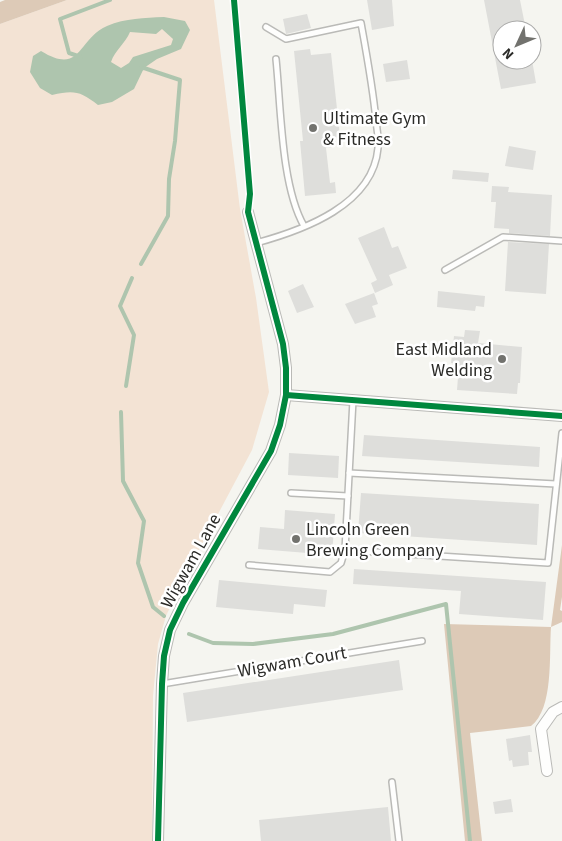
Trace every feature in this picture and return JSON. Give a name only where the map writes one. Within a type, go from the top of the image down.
[{"type":"street","name":"Wigwam Lane","points":[[158,841],[162,684],[164,656],[170,630],[183,603],[271,451],[280,425],[286,395],[286,368],[283,344],[248,212]]},
{"type":"street","points":[[286,395],[562,416]]},
{"type":"street","points":[[547,771],[541,729],[553,712],[562,707]]},
{"type":"lane","points":[[256,243],[288,234],[340,207],[353,198],[365,184],[373,169],[378,148],[375,104],[361,23],[286,39],[266,27]]},
{"type":"lane","points":[[276,59],[287,169],[295,211],[304,226]]},
{"type":"lane","points":[[445,270],[503,237],[562,241]]},
{"type":"lane","points":[[249,565],[330,572],[341,563],[345,550],[353,400]]},
{"type":"lane","points":[[345,550],[548,563],[562,433]]},
{"type":"lane","points":[[349,473],[556,484]]},
{"type":"lane","points":[[291,493],[348,496]]},
{"type":"lane","name":"Wigwam Court","points":[[162,684],[422,640]]},
{"type":"lane","points":[[392,782],[399,841]]},
{"type":"shaded area","points":[[5,0],[67,0],[0,24],[0,2]]},
{"type":"shaded area","points":[[67,0],[214,0],[240,209],[256,298],[269,392],[252,450],[182,582],[166,616],[158,644],[153,696],[152,841],[0,841],[0,24]]},
{"type":"shaded area","points":[[164,17],[185,21],[190,30],[181,49],[157,59],[144,68],[134,89],[112,102],[98,105],[81,94],[71,92],[52,95],[40,88],[30,72],[33,56],[41,51],[54,58],[72,58],[97,32],[107,26],[128,20]],"holes":[[[162,29],[173,39],[171,45],[133,57],[129,63],[121,68],[111,62],[130,32],[156,34]]]},
{"type":"shaded area","points":[[562,545],[562,597],[560,610],[562,611],[562,622],[551,627]]},
{"type":"shaded area","points":[[444,624],[551,627],[547,694],[544,707],[538,718],[531,726],[470,733],[482,841],[465,841]]},
{"type":"building","points":[[367,0],[392,0],[394,26],[372,30]]},
{"type":"building","points":[[484,0],[520,0],[524,20],[492,20],[492,42]]},
{"type":"building","points":[[307,14],[311,28],[286,34],[283,19]]},
{"type":"building","points":[[310,49],[311,55],[331,53],[340,137],[331,138],[332,147],[326,148],[330,183],[335,182],[336,193],[305,196],[300,141],[303,141],[294,51]]},
{"type":"building","points":[[407,60],[410,79],[386,82],[383,64]]},
{"type":"building","points":[[497,70],[534,70],[536,83],[501,89]]},
{"type":"building","points":[[509,146],[536,151],[533,170],[505,166]]},
{"type":"building","points":[[453,170],[489,173],[488,182],[452,179]]},
{"type":"building","points":[[492,186],[509,187],[508,192],[552,195],[550,236],[509,233],[509,229],[494,228],[496,202],[491,202]]},
{"type":"building","points":[[384,227],[392,248],[398,246],[407,268],[389,275],[393,285],[375,293],[371,283],[377,280],[358,238]]},
{"type":"building","points":[[508,242],[549,244],[546,294],[505,291]]},
{"type":"building","points":[[303,284],[314,307],[297,313],[288,291]]},
{"type":"building","points":[[438,291],[485,296],[484,307],[476,306],[475,311],[437,307]]},
{"type":"building","points":[[374,293],[378,304],[372,306],[376,317],[355,324],[345,304]]},
{"type":"building","points":[[465,330],[480,331],[478,343],[522,347],[520,383],[518,383],[517,394],[457,390],[459,364],[451,363],[454,336],[464,337]]},
{"type":"building","points":[[364,435],[540,447],[539,467],[362,456]]},
{"type":"building","points":[[289,453],[339,456],[338,478],[288,475]]},
{"type":"building","points":[[361,493],[539,504],[537,545],[358,533]]},
{"type":"building","name":"Lincoln Green Brewing Company","points":[[285,510],[335,514],[332,555],[258,549],[260,527],[284,529]]},
{"type":"building","points":[[354,569],[546,582],[543,620],[459,614],[461,591],[353,584]]},
{"type":"building","points":[[219,580],[327,590],[325,607],[294,604],[293,614],[216,607]]},
{"type":"building","points":[[399,660],[403,690],[187,722],[183,693]]},
{"type":"building","points":[[530,735],[532,752],[528,752],[529,765],[513,767],[512,760],[509,761],[506,739]]},
{"type":"building","points":[[511,799],[513,812],[495,814],[493,802]]},
{"type":"building","points":[[388,807],[391,841],[261,841],[259,820]]},
{"type":"waterway","points":[[81,57],[69,53],[60,19],[110,0]]},
{"type":"waterway","points":[[138,69],[144,68],[180,80],[175,141],[169,179],[168,216],[141,264]]},
{"type":"waterway","points":[[126,386],[134,335],[120,306],[132,278]]},
{"type":"waterway","points":[[121,412],[123,481],[144,521],[138,563],[153,607],[164,616]]},
{"type":"waterway","points":[[189,634],[213,643],[253,644],[333,634],[446,604],[470,841]]},
{"type":"cycle path","points":[[158,841],[162,684],[164,656],[170,630],[183,603],[271,451],[280,425],[286,395],[286,368],[283,344],[248,212],[250,194],[234,0]]},
{"type":"cycle path","points":[[286,395],[562,416]]},
{"type":"place","name":"Ultimate Gym & Fitness","points":[[313,128]]},
{"type":"place","name":"East Midland Welding","points":[[502,359]]},
{"type":"place","name":"Lincoln Green Brewing Company","points":[[296,539]]}]
